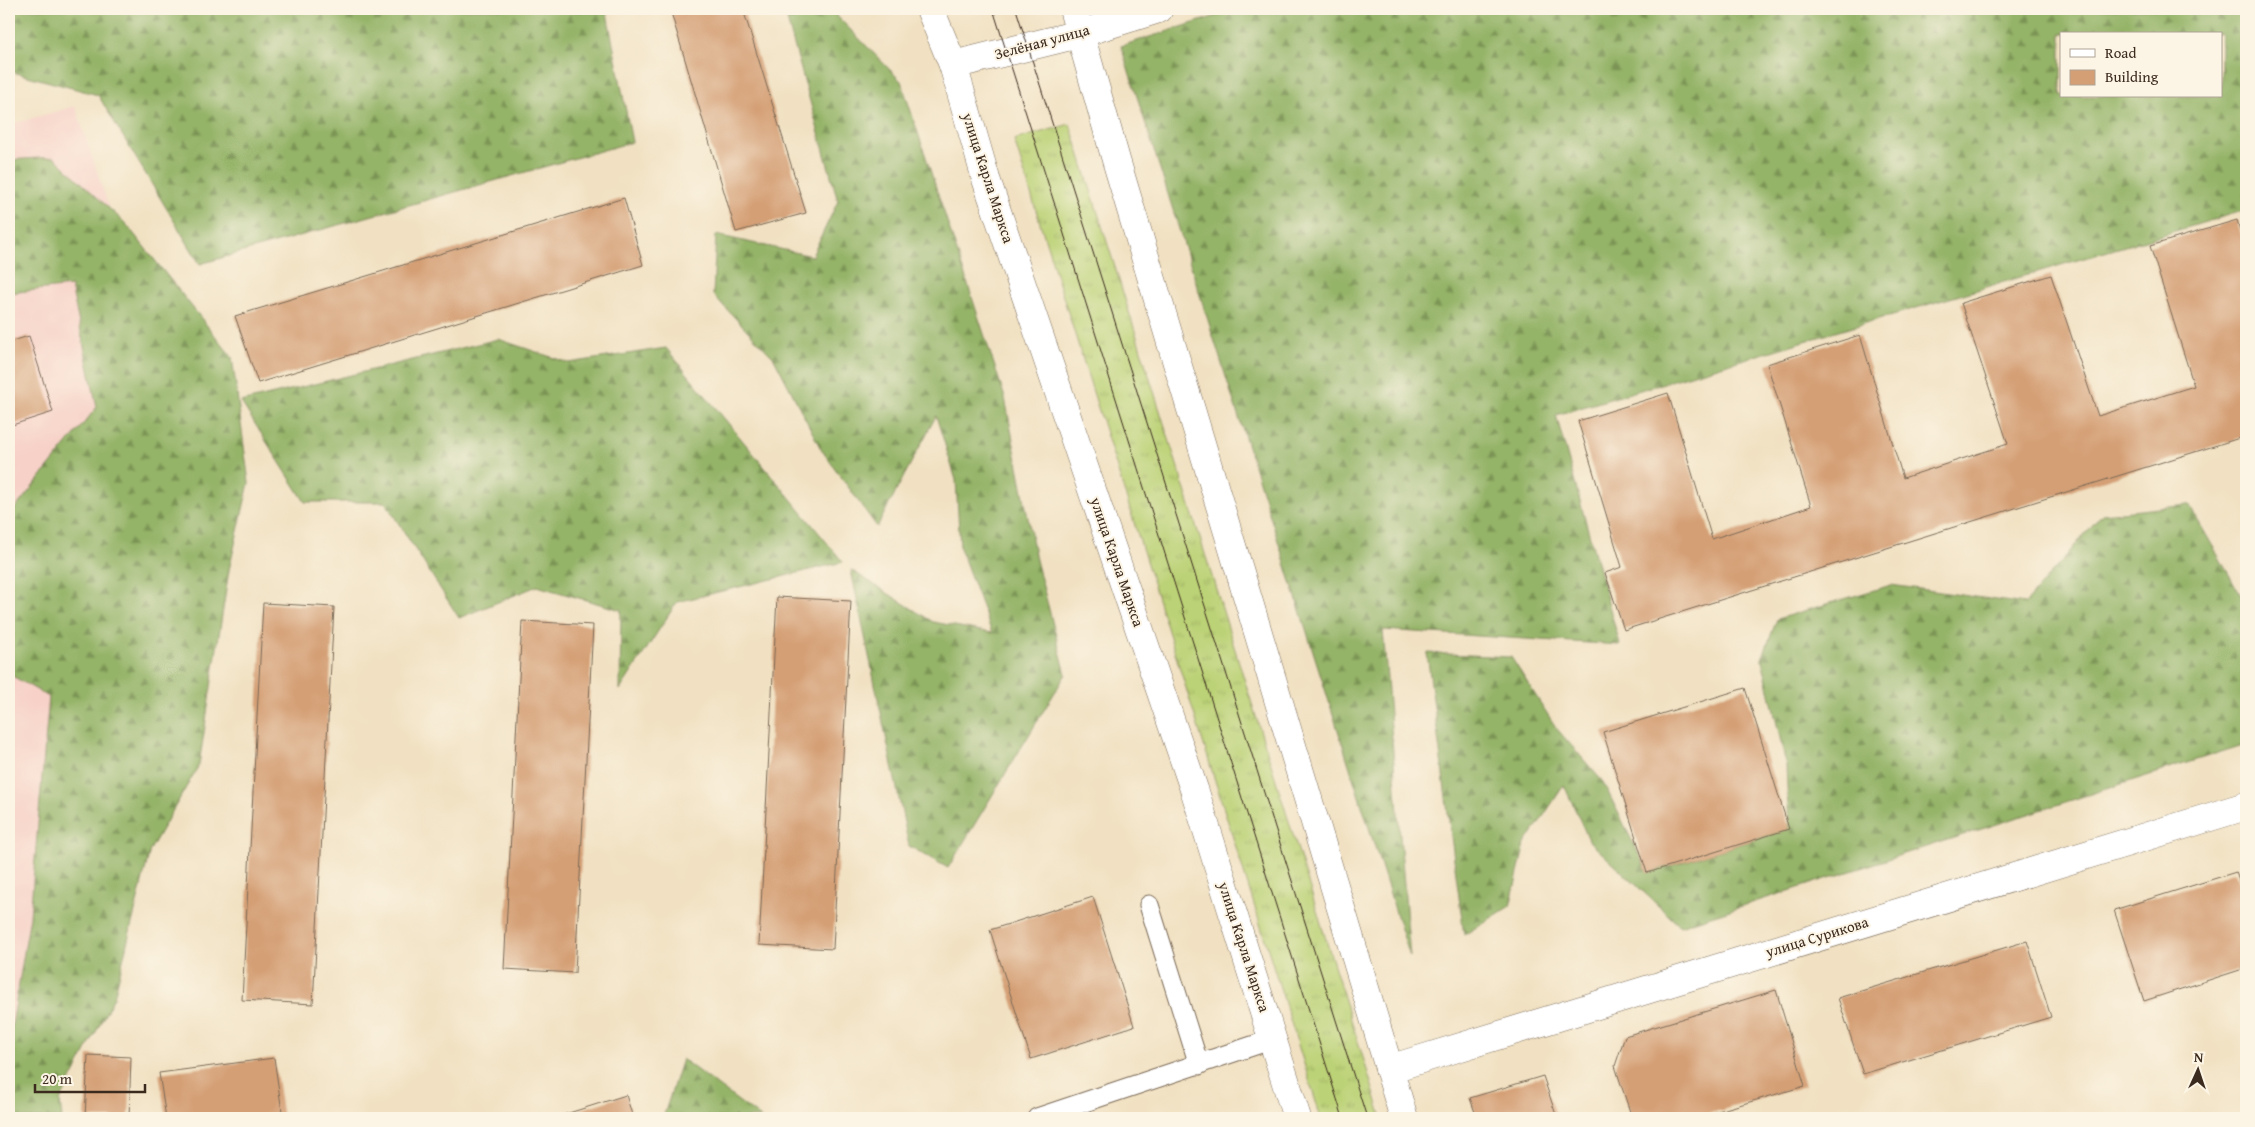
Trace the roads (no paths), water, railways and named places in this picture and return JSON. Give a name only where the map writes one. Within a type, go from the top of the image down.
[{"type":"street","name":"улица Карла Маркса","points":[[930,9],[953,65],[986,178],[1195,792],[1297,1118]]},
{"type":"street","name":"Зелёная улица","points":[[953,65],[1076,21],[1159,9]]},
{"type":"street","points":[[1076,21],[1404,1118]]},
{"type":"street","name":"улица Сурикова","points":[[1389,1069],[2246,806]]},
{"type":"lane","points":[[1149,905],[1199,1065]]},
{"type":"lane","points":[[1037,1118],[1273,1039]]},
{"type":"tram line","points":[[993,9],[1343,1118]]},
{"type":"tram line","points":[[1016,9],[1367,1118]]}]
